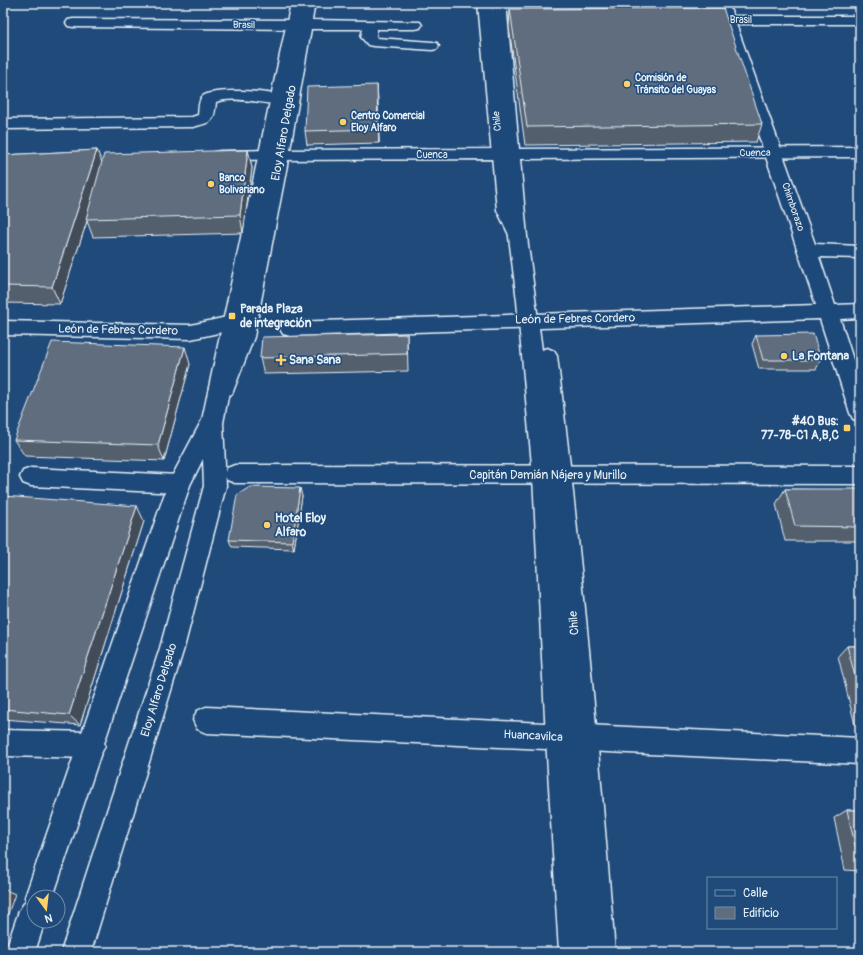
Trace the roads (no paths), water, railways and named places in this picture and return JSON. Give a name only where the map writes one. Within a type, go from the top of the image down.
[{"type":"main road","name":"Eloy Alfaro Delgado","points":[[42,889],[92,745],[179,484],[212,423],[244,337],[274,155],[298,25],[298,3]]},
{"type":"main road","name":"Eloy Alfaro Delgado","points":[[76,952],[172,648],[215,486],[212,423],[231,322],[274,155],[277,99],[298,25],[308,3]]},
{"type":"main road","name":"Chile","points":[[485,3],[518,237],[533,313],[553,476],[584,738],[600,952]]},
{"type":"main road","name":"Chile","points":[[499,3],[507,20],[506,155]]},
{"type":"main road","name":"Chimborazo","points":[[721,3],[808,250],[860,413]]},
{"type":"main road","name":"Brasil","points":[[696,20],[860,20]]},
{"type":"main road","name":"Brasil","points":[[73,23],[415,25]]},
{"type":"main road","points":[[371,25],[368,38],[373,42],[432,46]]},
{"type":"main road","points":[[3,124],[193,122],[206,118],[208,100],[215,97],[230,95],[277,99]]},
{"type":"main road","name":"Cuenca","points":[[205,156],[860,152]]},
{"type":"main road","points":[[808,250],[860,252]]},
{"type":"main road","name":"León de Febres Cordero","points":[[290,329],[533,313],[860,311]]},
{"type":"main road","name":"León de Febres Cordero","points":[[3,328],[191,332],[231,322]]},
{"type":"main road","name":"Capitán Damián Nájera y Murillo","points":[[235,474],[553,476],[860,475]]},
{"type":"main road","points":[[31,476],[179,484]]},
{"type":"main road","name":"Chile","points":[[553,476],[559,738],[574,952]]},
{"type":"main road","name":"Huancavilca","points":[[206,720],[559,738],[860,751]]},
{"type":"main road","points":[[3,743],[92,745]]},
{"type":"main road","points":[[20,952],[28,929]]},
{"type":"place","name":"Comisión de Tránsito del Guayas","points":[[627,84]]},
{"type":"place","name":"Centro Comercial Eloy Alfaro","points":[[343,122]]},
{"type":"place","name":"Banco Bolivariano","points":[[211,184]]},
{"type":"place","name":"Parada Plaza de integración","points":[[232,316]]},
{"type":"place","name":"La Fontana","points":[[784,356]]},
{"type":"place","name":"Sana Sana","points":[[281,360]]},
{"type":"place","name":"#40 Bus: 77-78-C1 A,B,C","points":[[847,428]]},
{"type":"place","name":"Hotel Eloy Alfaro","points":[[267,525]]}]
